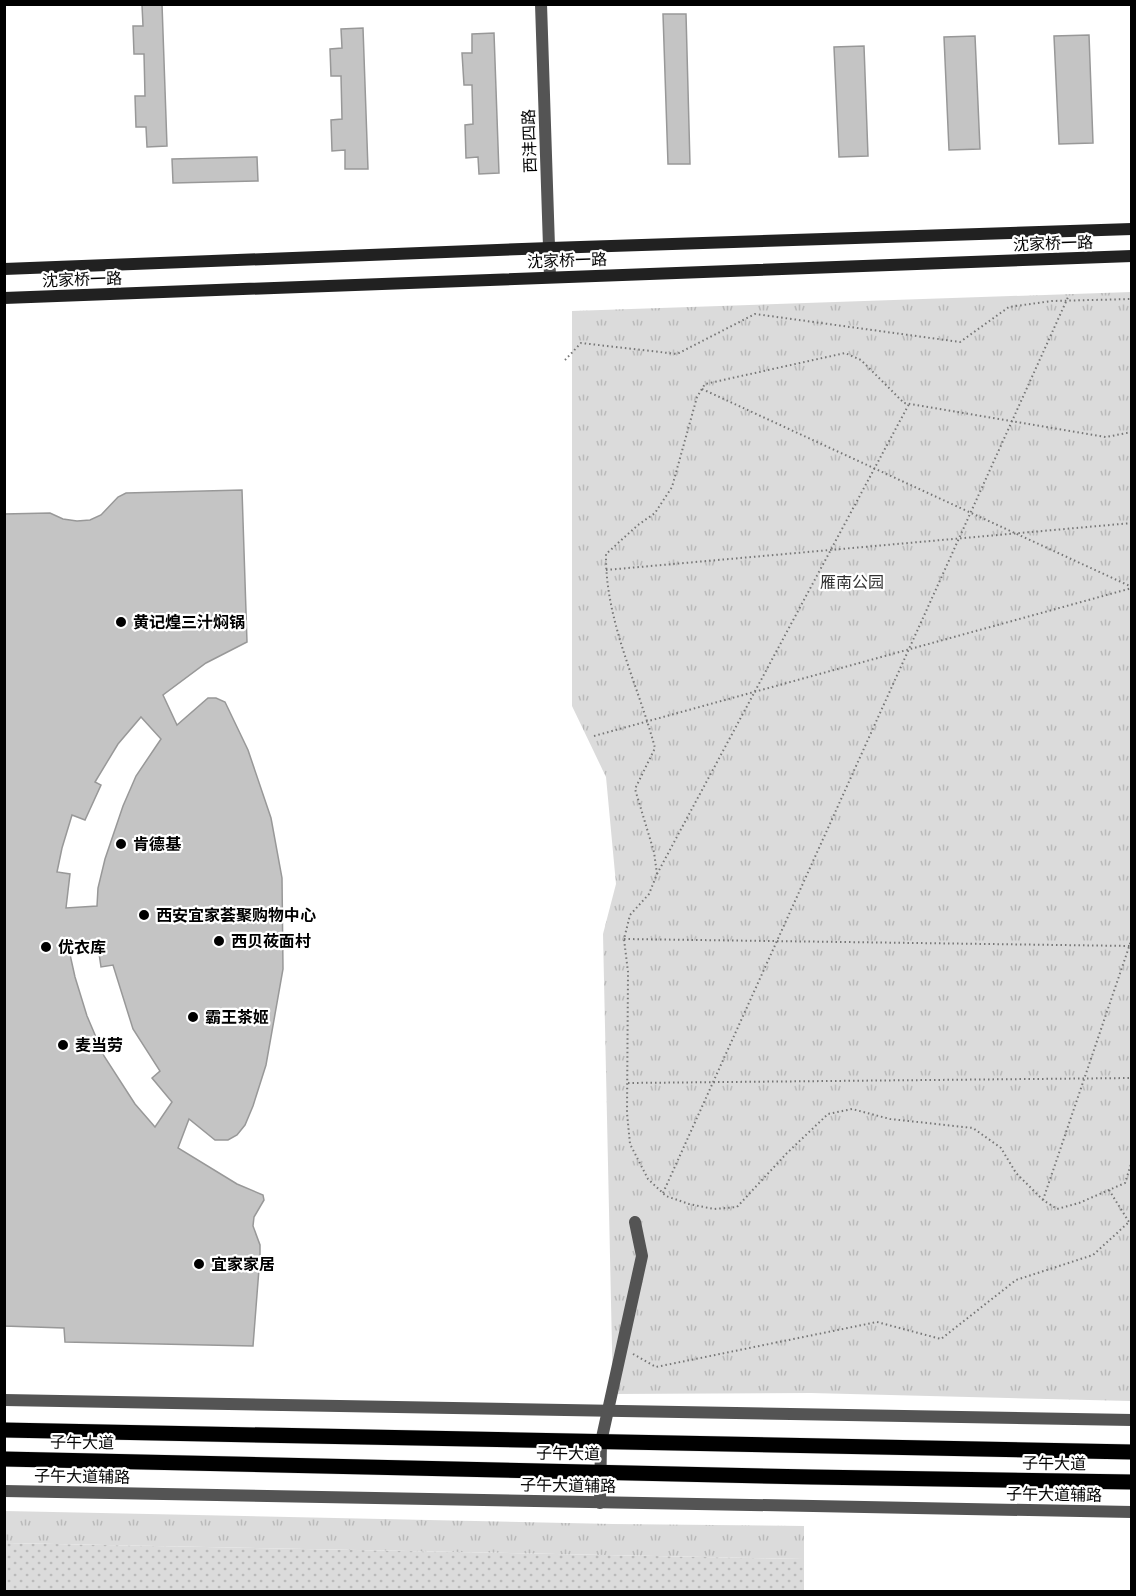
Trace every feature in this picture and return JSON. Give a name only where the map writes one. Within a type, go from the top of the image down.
[{"type":"main road","name":"沈家桥一路","points":[[4,269],[1131,229]]},
{"type":"main road","name":"沈家桥一路","points":[[4,298],[1131,256]]},
{"type":"main road","name":"子午大道","points":[[12,1431],[1131,1452]]},
{"type":"main road","points":[[12,1431],[12,1459]]},
{"type":"main road","name":"子午大道","points":[[12,1459],[1131,1482]]},
{"type":"street","name":"西沣四路","points":[[542,4],[550,277]]},
{"type":"street","points":[[600,1503],[601,1442],[642,1256],[635,1222]]},
{"type":"street","points":[[4,1400],[1131,1420]]},
{"type":"street","name":"子午大道辅路","points":[[4,1491],[1131,1512]]},
{"type":"path","points":[[663,1193],[1069,294]]},
{"type":"path","points":[[565,360],[581,344],[677,354],[755,314],[960,342],[1009,307],[1052,301],[1131,299]]},
{"type":"path","points":[[657,874],[654,852],[635,789],[655,748],[617,630],[606,578],[606,554],[655,513],[672,488],[697,397],[705,384],[844,353],[861,360],[904,403],[1106,437],[1131,432]]},
{"type":"path","points":[[702,389],[1131,588]]},
{"type":"path","points":[[909,404],[657,874],[649,894],[630,915],[624,939],[628,972],[627,1113],[630,1144],[648,1179],[663,1193],[689,1204],[714,1209],[737,1207],[787,1153],[828,1114],[852,1109],[890,1119],[973,1128],[1001,1148],[1016,1173],[1043,1200],[1057,1209],[1078,1203],[1125,1183],[1131,1161]]},
{"type":"path","points":[[606,570],[1131,523]]},
{"type":"path","points":[[594,736],[1131,588]]},
{"type":"path","points":[[1043,1200],[1131,938]]},
{"type":"path","points":[[624,939],[1130,946]]},
{"type":"path","points":[[627,1083],[1131,1078]]},
{"type":"path","points":[[630,1352],[656,1367],[878,1322],[941,1339],[1016,1280],[1093,1255],[1130,1222],[1109,1190]]},
{"type":"green space","name":"雁南公园","points":[[1131,292],[1131,1401],[811,1393],[613,1394],[603,934],[616,884],[606,777],[572,706],[572,311]]},
{"type":"green space","points":[[5,1511],[804,1526],[804,1559],[5,1543]]},
{"type":"green space","points":[[5,1543],[804,1559],[804,1592],[5,1592]]},
{"type":"building","points":[[162,4],[167,146],[147,147],[146,127],[136,127],[135,96],[145,96],[144,54],[134,54],[133,26],[143,26],[142,5]]},
{"type":"building","points":[[663,14],[686,14],[690,164],[668,164]]},
{"type":"building","points":[[363,28],[368,169],[345,169],[345,150],[332,151],[331,120],[342,119],[341,76],[331,76],[330,49],[342,48],[341,29]]},
{"type":"building","points":[[494,33],[499,173],[479,174],[478,157],[466,158],[465,125],[473,124],[472,85],[464,85],[462,53],[472,53],[472,34]]},
{"type":"building","points":[[1089,35],[1093,143],[1059,144],[1054,36]]},
{"type":"building","points":[[975,36],[980,149],[949,150],[944,37]]},
{"type":"building","points":[[864,46],[868,156],[839,157],[834,47]]},
{"type":"building","points":[[257,157],[258,181],[173,183],[172,159]]},
{"type":"building","name":"西安宜家荟聚购物中心","points":[[242,490],[247,642],[206,663],[163,695],[177,725],[208,698],[216,698],[225,702],[248,750],[271,818],[282,878],[283,969],[266,1065],[253,1106],[245,1125],[237,1135],[228,1140],[215,1140],[189,1119],[178,1148],[237,1184],[263,1195],[264,1200],[254,1217],[253,1226],[260,1245],[260,1256],[253,1346],[65,1342],[64,1328],[4,1326],[4,514],[50,513],[63,519],[90,520],[101,515],[118,497],[126,493]],"holes":[[[141,717],[161,739],[136,776],[123,806],[105,859],[98,888],[97,906],[66,908],[70,874],[57,872],[72,815],[85,820],[101,785],[95,782],[118,744]],[[97,940],[101,967],[113,965],[133,1029],[160,1071],[152,1078],[172,1102],[155,1127],[135,1104],[104,1056],[87,1016],[67,941]]]},
{"type":"place","name":"黄记煌三汁焖锅","points":[[121,622]]},
{"type":"place","name":"肯德基","points":[[121,844]]},
{"type":"place","name":"西安宜家荟聚购物中心","points":[[144,915]]},
{"type":"place","name":"西贝莜面村","points":[[219,941]]},
{"type":"place","name":"优衣库","points":[[46,947]]},
{"type":"place","name":"霸王茶姬","points":[[193,1017]]},
{"type":"place","name":"麦当劳","points":[[63,1045]]},
{"type":"place","name":"宜家家居","points":[[199,1264]]}]
